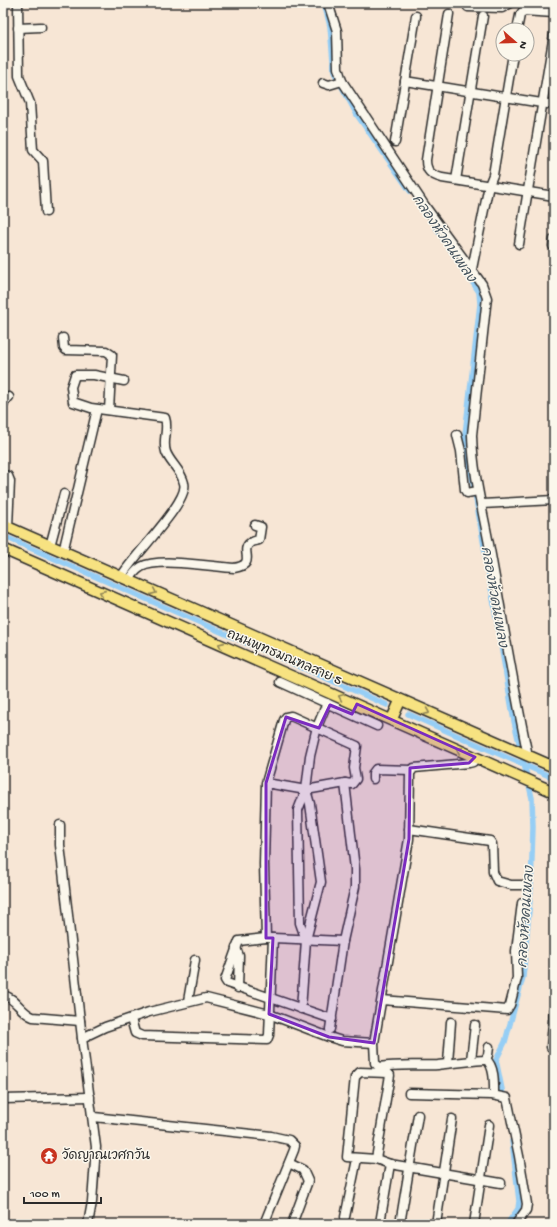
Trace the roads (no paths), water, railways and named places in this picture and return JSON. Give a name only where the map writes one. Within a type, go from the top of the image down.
[{"type":"main road","name":"ถนนพุทธมณฑลสาย 5","points":[[6,526],[400,701],[554,767]]},
{"type":"main road","name":"ถนนพุทธมณฑลสาย 5","points":[[3,549],[554,792]]},
{"type":"main road","points":[[392,720],[400,701]]},
{"type":"street","points":[[18,3],[19,76],[30,103],[33,150],[43,162],[46,212]]},
{"type":"street","points":[[328,3],[337,31],[337,83],[484,286],[486,298],[472,435],[474,491],[482,504],[511,672],[528,756]]},
{"type":"street","points":[[469,3],[468,6],[502,5],[511,3]]},
{"type":"street","points":[[530,3],[554,5]]},
{"type":"street","points":[[519,22],[520,15],[523,11],[554,13]]},
{"type":"street","points":[[449,14],[426,165],[431,174],[456,180],[554,196]]},
{"type":"street","points":[[395,142],[416,16]]},
{"type":"street","points":[[456,180],[472,92],[483,16]]},
{"type":"street","points":[[18,28],[41,27]]},
{"type":"street","points":[[519,244],[554,34]]},
{"type":"street","points":[[474,271],[492,185],[512,62]]},
{"type":"street","points":[[405,81],[554,105]]},
{"type":"street","points":[[322,83],[326,85],[337,83]]},
{"type":"street","points":[[63,338],[64,348],[66,350],[109,352],[113,360],[109,410]]},
{"type":"street","points":[[124,381],[79,374],[75,375],[72,379],[71,390],[73,402],[82,406],[97,409],[165,418],[166,452],[185,484],[183,497],[130,564],[125,579]]},
{"type":"street","points":[[3,404],[9,397]]},
{"type":"street","points":[[63,552],[97,409]]},
{"type":"street","points":[[457,434],[461,451],[465,490],[474,491]]},
{"type":"street","points":[[3,475],[8,476],[10,481],[6,526]]},
{"type":"street","points":[[50,546],[64,494]]},
{"type":"street","points":[[482,504],[554,500]]},
{"type":"street","points":[[125,579],[142,567],[157,563],[234,568],[243,566],[246,563],[248,546],[259,540],[261,527],[255,525]]},
{"type":"street","points":[[280,682],[377,726]]},
{"type":"street","points":[[306,940],[300,923],[298,810],[306,790],[310,756],[318,729],[329,704]]},
{"type":"street","points":[[352,714],[357,704]]},
{"type":"street","points":[[131,1018],[135,1033],[142,1036],[267,1040],[269,1035],[269,938],[264,864],[266,783],[284,720],[286,717],[291,716],[357,746],[354,768],[355,782],[352,784],[344,783],[306,790],[266,783]]},
{"type":"street","points":[[373,779],[373,773],[376,769],[411,770],[414,768],[469,763],[473,762],[475,757]]},
{"type":"street","points":[[411,770],[409,829],[374,1043],[375,1063],[379,1067],[400,1064],[448,1063],[486,1059]]},
{"type":"street","points":[[330,1029],[343,941],[355,887],[344,783]]},
{"type":"street","points":[[301,1009],[306,940],[321,882],[310,804],[306,790]]},
{"type":"street","points":[[60,825],[60,845],[80,1021],[94,1117],[96,1161],[88,1224]]},
{"type":"street","points":[[409,829],[490,841],[492,844],[493,872],[498,881],[506,884],[522,885]]},
{"type":"street","points":[[382,1000],[506,1010],[510,1005],[517,978],[516,951],[522,903]]},
{"type":"street","points":[[332,1019],[230,986],[225,980],[236,948],[241,940],[269,938],[343,941]]},
{"type":"street","points":[[236,948],[240,956],[238,988]]},
{"type":"street","points":[[188,1001],[195,960]]},
{"type":"street","points":[[3,995],[9,996],[28,1015],[33,1017],[80,1021]]},
{"type":"street","points":[[82,1038],[105,1027],[131,1018],[188,1001],[206,998],[215,999],[269,1014],[342,1041],[374,1043]]},
{"type":"street","points":[[551,1047],[554,1008]]},
{"type":"street","points":[[448,1063],[451,1022]]},
{"type":"street","points":[[471,1060],[475,1025]]},
{"type":"street","points":[[486,1059],[489,1048]]},
{"type":"street","points":[[486,1059],[492,1070],[494,1095]]},
{"type":"street","points":[[376,1160],[390,1075],[388,1073],[360,1072],[355,1077],[346,1157],[376,1160],[409,1168],[444,1172],[501,1183]]},
{"type":"street","points":[[409,1093],[494,1095],[505,1096],[509,1100],[520,1156],[527,1208],[516,1224]]},
{"type":"street","points":[[3,1099],[90,1097]]},
{"type":"street","points":[[400,1224],[418,1115]]},
{"type":"street","points":[[94,1117],[289,1140],[295,1146],[264,1224]]},
{"type":"street","points":[[436,1224],[452,1119]]},
{"type":"street","points":[[474,1224],[489,1124]]},
{"type":"street","points":[[345,1217],[357,1159]]},
{"type":"street","points":[[289,1163],[303,1170],[308,1181],[292,1224]]},
{"type":"street","points":[[380,1222],[390,1164]]},
{"type":"waterway","name":"คลองหัวคนเพลง","points":[[324,3],[330,26],[334,72],[357,115],[410,191]]},
{"type":"waterway","name":"คลองหัวคนเพลง","points":[[435,226],[479,292],[480,304],[465,435],[514,721],[532,798],[533,827],[531,888],[523,977],[505,1042],[496,1060],[504,1099]]},
{"type":"waterway","points":[[3,536],[387,705]]},
{"type":"waterway","points":[[408,714],[554,778]]},
{"type":"waterway","name":"คลองหัวคนเพลง","points":[[507,1224],[518,1209],[519,1201],[512,1141]]},
{"type":"place","name":"วัดญาณเวศกวัน","points":[[49,1156]]}]
